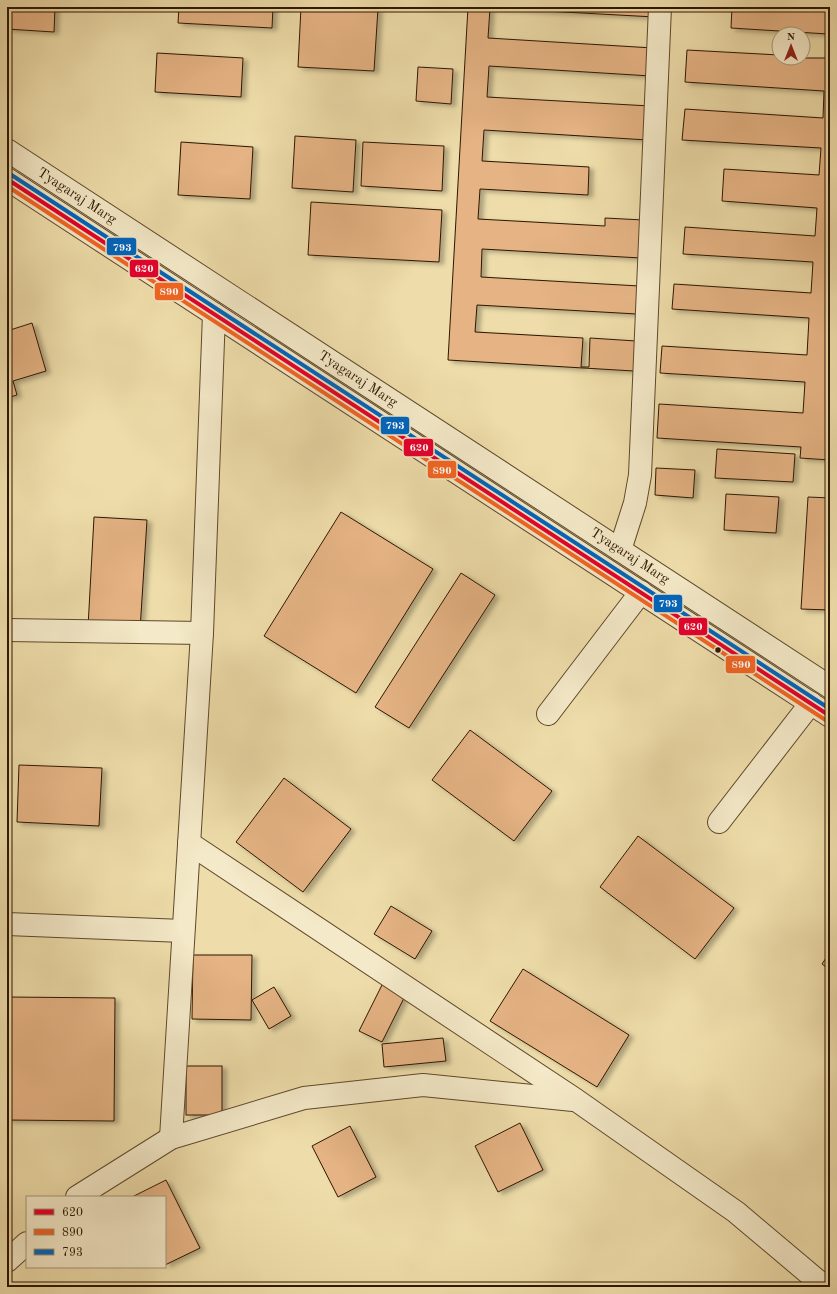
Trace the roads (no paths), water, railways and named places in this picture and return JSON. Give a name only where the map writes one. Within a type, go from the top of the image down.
[{"type":"street","points":[[620,550],[635,504],[640,475],[660,7]]},
{"type":"street","name":"Tyagaraj Marg","points":[[7,150],[830,687]]},
{"type":"street","name":"Tyagaraj Marg","points":[[7,179],[830,716]]},
{"type":"street","points":[[171,1138],[202,633],[214,314]]},
{"type":"street","points":[[548,714],[641,592]]},
{"type":"street","points":[[7,630],[202,633]]},
{"type":"street","points":[[719,822],[811,703]]},
{"type":"street","points":[[188,843],[576,1100],[736,1212],[825,1287]]},
{"type":"street","points":[[7,924],[184,931]]},
{"type":"street","points":[[78,1196],[171,1138],[304,1098],[423,1085],[576,1100]]},
{"type":"street","points":[[7,1261],[26,1244]]}]
